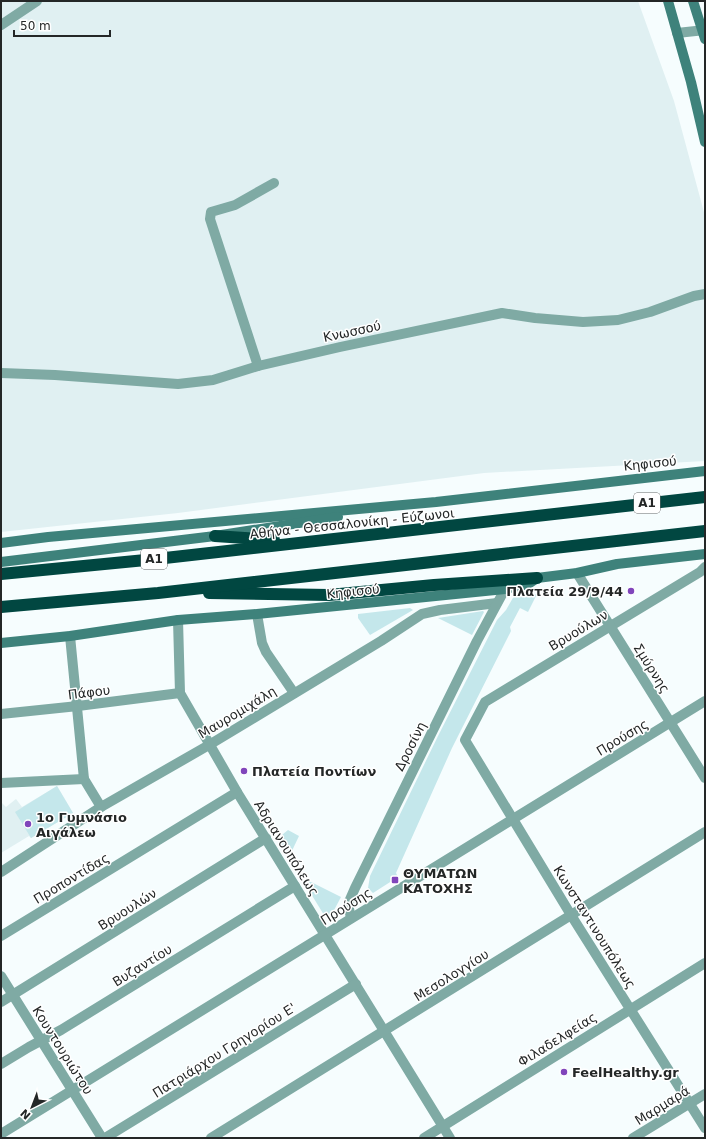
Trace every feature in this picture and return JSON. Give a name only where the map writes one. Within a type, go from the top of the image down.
[{"type":"highway","name":"Αθήνα - Θεσσαλονίκη - Εύζωνοι","points":[[1,574],[156,559],[705,497]]},
{"type":"highway","points":[[1,607],[158,593],[705,531]]},
{"type":"highway","points":[[216,536],[307,542]]},
{"type":"highway","points":[[158,593],[329,595],[434,585],[537,578]]},
{"type":"main road","points":[[668,1],[691,82],[705,142]]},
{"type":"main road","points":[[693,1],[704,33]]},
{"type":"main road","name":"Κηφισού","points":[[1,543],[48,537],[436,502],[705,471]]},
{"type":"main road","points":[[1,562],[216,536],[436,502]]},
{"type":"main road","name":"Κηφισού","points":[[1,643],[70,636],[178,620],[257,614],[505,589],[528,584],[537,578],[577,573],[616,564],[705,554]]},
{"type":"street","points":[[1,25],[37,1]]},
{"type":"street","points":[[677,33],[704,33]]},
{"type":"street","points":[[258,366],[210,219],[211,212],[235,205],[274,184]]},
{"type":"street","name":"Κνωσσού","points":[[1,374],[70,376],[178,384],[213,380],[258,366],[340,346],[502,313],[535,318],[576,321],[618,320],[650,312],[694,296],[705,294]]},
{"type":"street","name":"Βρυούλων","points":[[465,740],[485,702],[700,572],[705,567]]},
{"type":"street","name":"Σμύρνης","points":[[577,573],[705,778]]},
{"type":"street","name":"Δροσίνη","points":[[351,918],[348,904],[355,888],[505,589]]},
{"type":"street","name":"Μαυρομιχάλη","points":[[1,872],[101,807],[209,745],[381,641],[422,614],[440,610],[497,603]]},
{"type":"street","points":[[257,614],[262,643],[266,652],[294,693]]},
{"type":"street","name":"Αδριανουπόλεως","points":[[178,620],[180,693],[237,792],[450,1138]]},
{"type":"street","points":[[70,636],[84,779],[101,807]]},
{"type":"street","name":"Πάφου","points":[[1,714],[180,693]]},
{"type":"street","name":"Προύσης","points":[[1,1134],[705,701]]},
{"type":"street","name":"Κωνσταντινουπόλεως","points":[[465,740],[705,1128]]},
{"type":"street","points":[[1,783],[84,779]]},
{"type":"street","name":"Προποντίδας","points":[[1,936],[237,792]]},
{"type":"street","name":"Μεσολογγίου","points":[[211,1138],[705,832]]},
{"type":"street","name":"Βρυουλών","points":[[1,1002],[266,838]]},
{"type":"street","name":"Βυζαντίου","points":[[1,1064],[61,1030],[295,886]]},
{"type":"street","name":"Φιλαδελφείας","points":[[424,1138],[705,963]]},
{"type":"street","name":"Κουντουριώτου","points":[[1,976],[104,1138]]},
{"type":"street","name":"Πατριάρχου Γρηγορίου Ε'","points":[[104,1138],[356,984]]},
{"type":"street","name":"Μαρμαρά","points":[[633,1138],[705,1094]]},
{"type":"shaded area","points":[[1,1],[638,1],[674,101],[705,216],[705,461],[484,473],[178,513],[1,532]]},
{"type":"shaded area","points":[[537,594],[528,612],[520,608],[510,627],[511,631],[452,748],[396,873],[398,877],[373,893],[368,888],[370,876],[438,736],[497,620],[506,610],[514,596]]},
{"type":"shaded area","points":[[410,608],[413,610],[370,635],[358,618],[358,614]]},
{"type":"shaded area","points":[[484,612],[472,635],[438,618]]},
{"type":"shaded area","name":"1ο Γυμνάσιο Αιγάλεω","points":[[57,786],[73,813],[31,838],[29,836],[1,853],[1,802],[6,807],[16,799],[22,807]]},
{"type":"shaded area","name":"1ο Γυμνάσιο Αιγάλεω","points":[[57,786],[73,813],[31,838],[15,812]]},
{"type":"shaded area","points":[[288,830],[299,836],[289,857],[277,839]]},
{"type":"shaded area","points":[[307,880],[341,897],[332,914],[324,915],[305,884]]},
{"type":"place","name":"Πλατεία 29/9/44","points":[[631,591]]},
{"type":"place","name":"Πλατεία Ποντίων","points":[[244,771]]},
{"type":"place","name":"1ο Γυμνάσιο Αιγάλεω","points":[[28,824]]},
{"type":"place","name":"ΘΥΜΑΤΩΝ ΚΑΤΟΧΗΣ","points":[[395,880]]},
{"type":"place","name":"FeelHealthy.gr","points":[[564,1072]]}]
